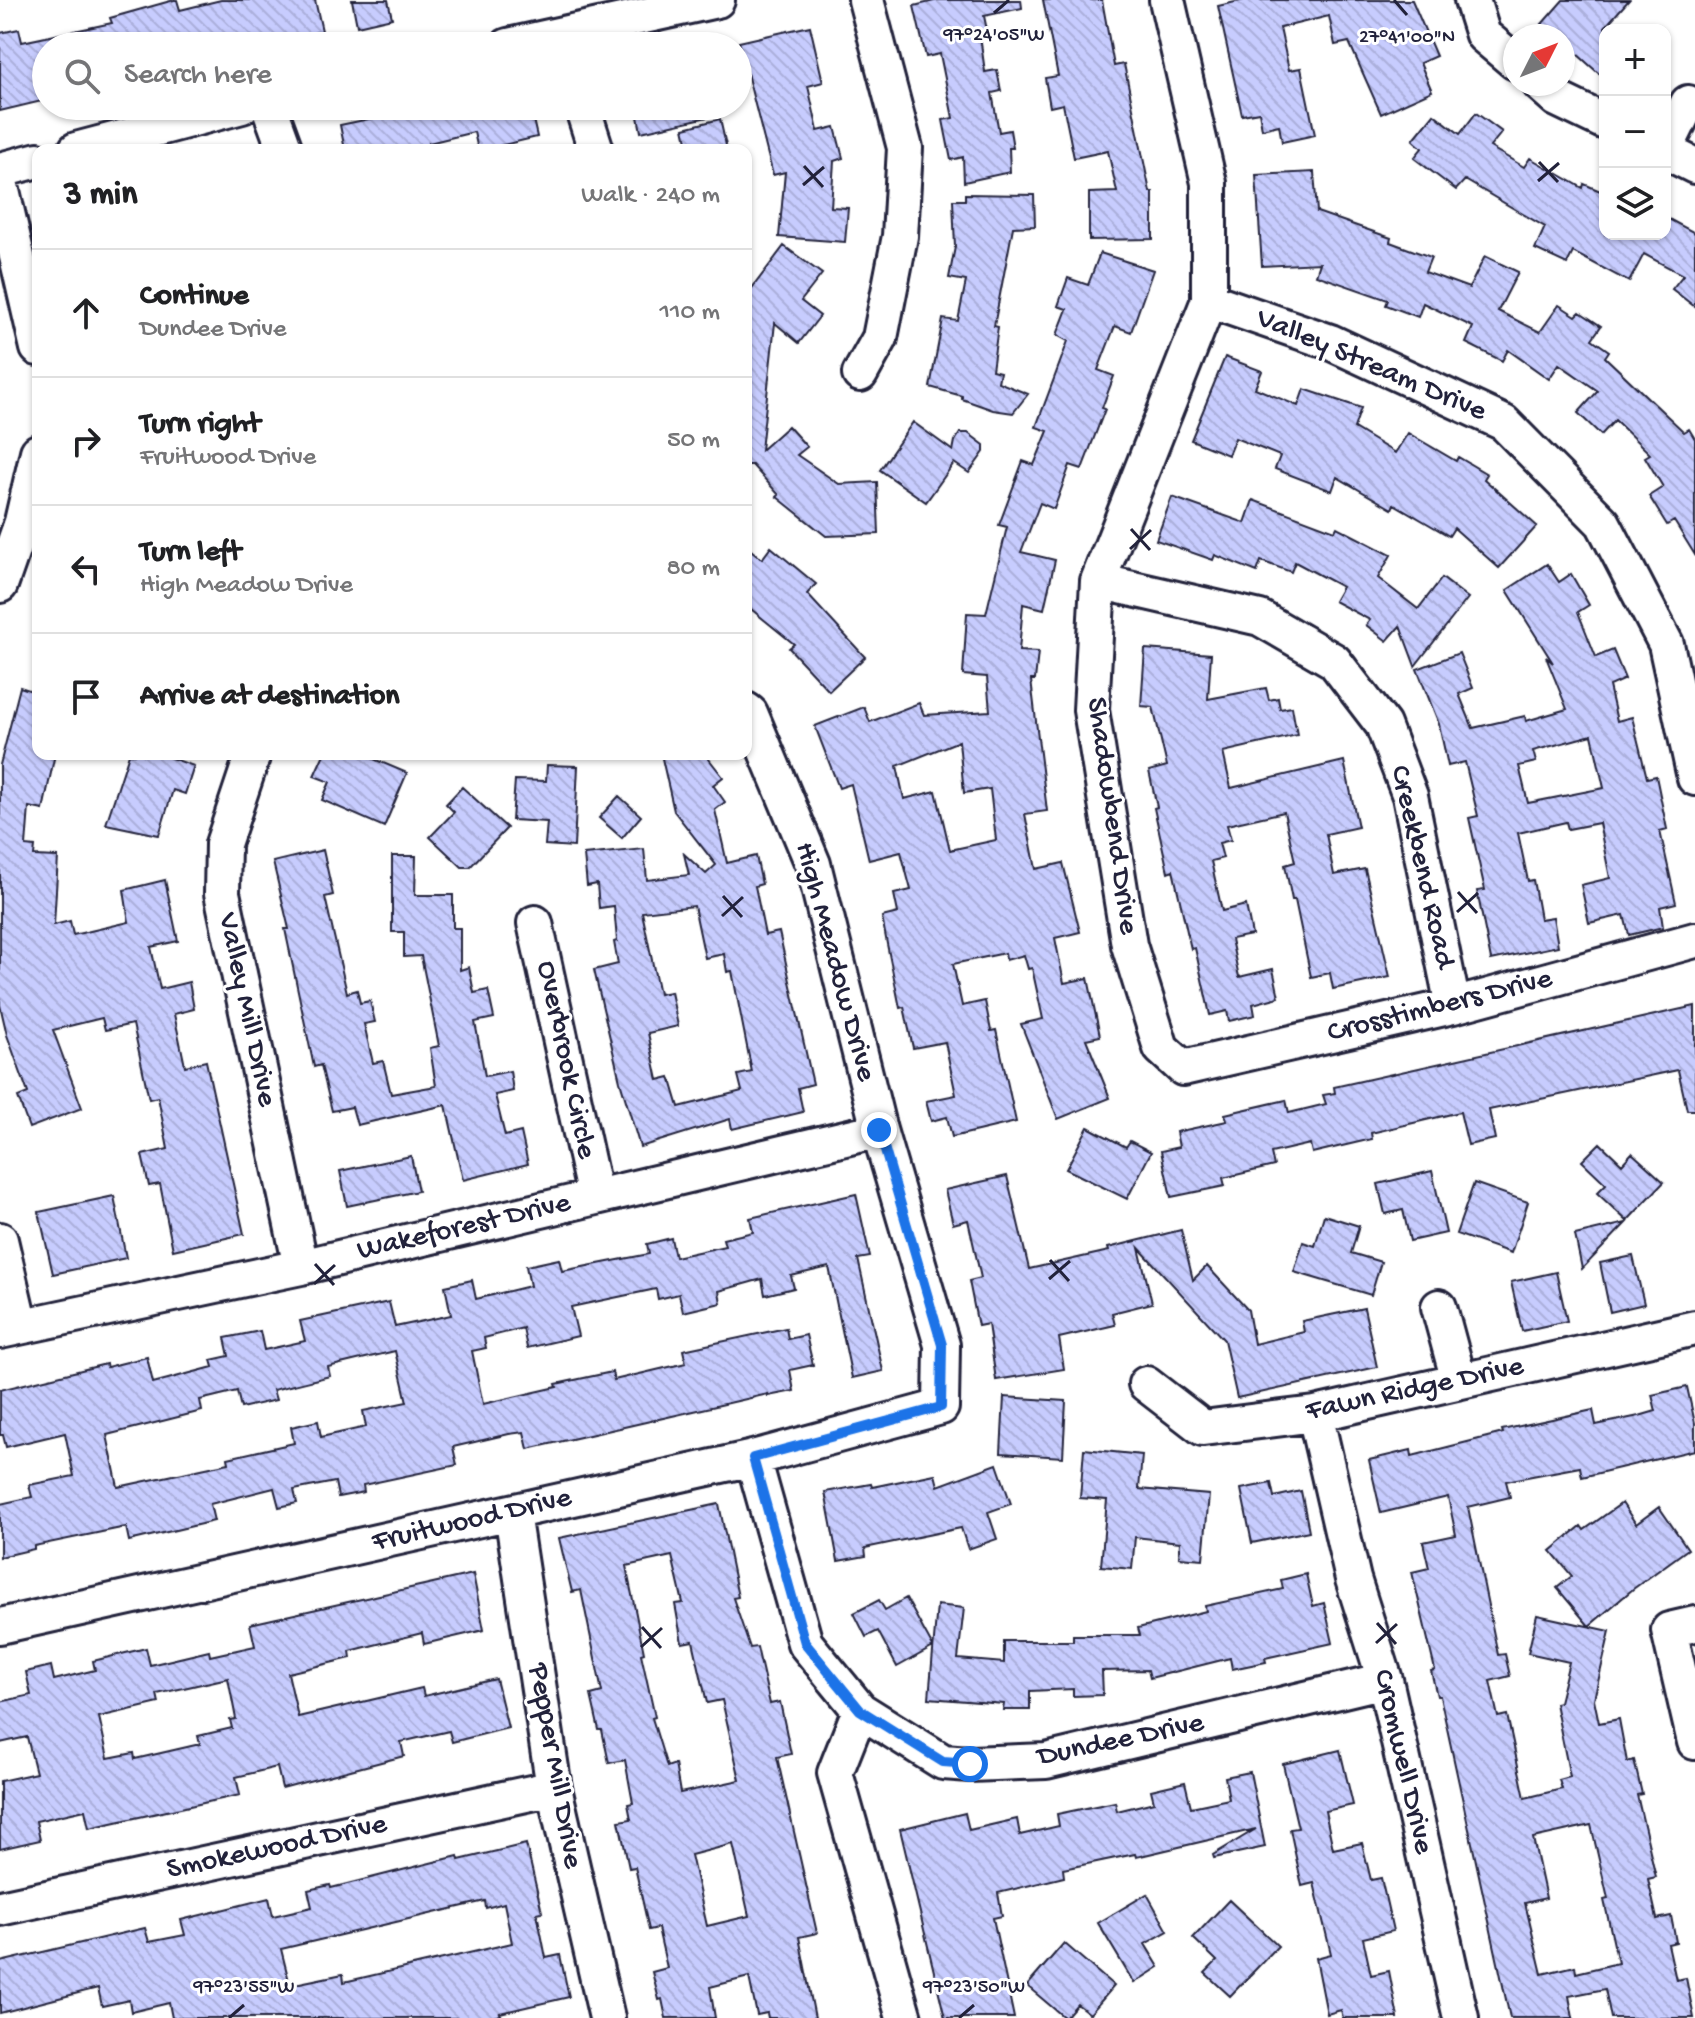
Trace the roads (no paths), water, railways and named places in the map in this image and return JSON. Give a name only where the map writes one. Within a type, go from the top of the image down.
[{"type":"street","points":[[593,32],[717,0]]},
{"type":"street","points":[[860,374],[880,338],[900,236],[905,148],[866,0]]},
{"type":"street","name":"Shadowbend Drive","points":[[1167,0],[1209,183],[1209,300],[1098,581],[1091,710],[1129,945],[1161,1048],[1183,1068]]},
{"type":"street","points":[[1472,0],[1483,35],[1503,52]]},
{"type":"street","points":[[1554,96],[1599,119]]},
{"type":"street","points":[[1671,138],[1688,103]]},
{"type":"street","points":[[99,144],[189,120]]},
{"type":"street","points":[[274,120],[283,144]]},
{"type":"street","points":[[586,120],[594,144]]},
{"type":"street","points":[[1671,153],[1695,166]]},
{"type":"street","points":[[0,170],[32,162]]},
{"type":"street","points":[[0,182],[32,322]]},
{"type":"street","name":"Valley Stream Drive","points":[[1209,300],[1330,342],[1504,423],[1603,523],[1666,644],[1695,778]]},
{"type":"street","points":[[0,585],[22,522],[32,478]]},
{"type":"street","name":"Creekbend Road","points":[[1098,581],[1260,618],[1334,661],[1383,725],[1410,796],[1453,1006]]},
{"type":"street","name":"High Meadow Drive","points":[[752,718],[813,864],[879,1130],[942,1345],[941,1407]]},
{"type":"street","name":"Valley Mill Drive","points":[[251,760],[223,844],[222,893],[301,1267]]},
{"type":"street","name":"Overbrook Circle","points":[[535,923],[595,1197]]},
{"type":"street","name":"Crosstimbers Drive","points":[[1183,1068],[1453,1006],[1695,940]]},
{"type":"street","name":"Wakeforest Drive","points":[[10,1329],[301,1267],[879,1130]]},
{"type":"street","points":[[0,1240],[10,1329]]},
{"type":"street","points":[[1439,1307],[1459,1381]]},
{"type":"street","name":"Fawn Ridge Drive","points":[[1146,1384],[1203,1428],[1315,1414],[1695,1328]]},
{"type":"street","name":"Fruitwood Drive","points":[[0,1626],[753,1458],[941,1407]]},
{"type":"street","name":"Cromwell Drive","points":[[1315,1414],[1353,1579],[1385,1680],[1461,2018]]},
{"type":"street","name":"Dundee Drive","points":[[753,1458],[805,1643],[860,1710],[943,1762],[1046,1761],[1385,1680]]},
{"type":"street","name":"Pepper Mill Drive","points":[[512,1513],[554,1788],[607,2018]]},
{"type":"street","points":[[1682,1627],[1695,1742]]},
{"type":"street","points":[[860,1710],[835,1773],[904,2018]]},
{"type":"street","name":"Smokewood Drive","points":[[0,1908],[554,1788]]}]
